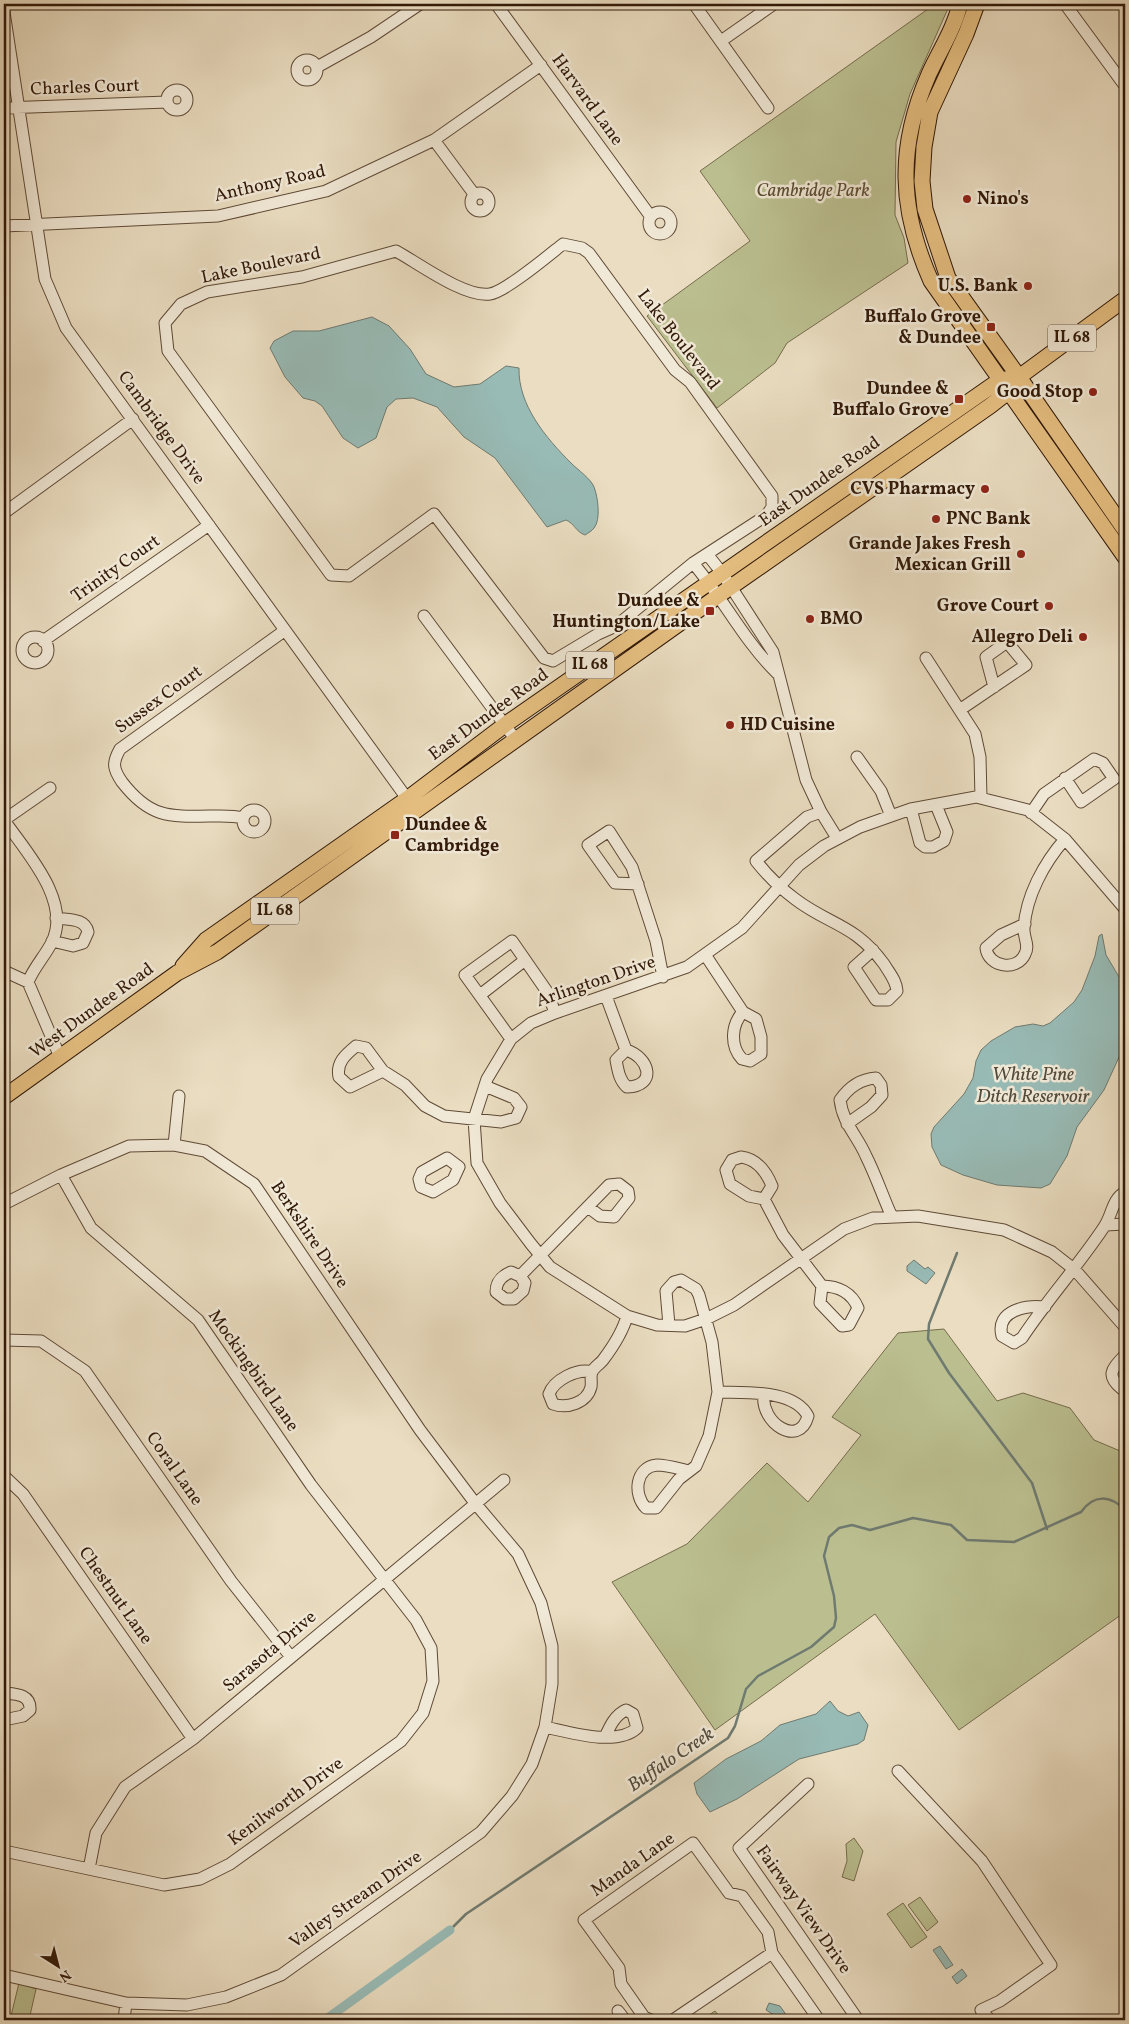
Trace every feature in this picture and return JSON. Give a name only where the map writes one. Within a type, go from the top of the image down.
[{"type":"main road","points":[[960,4],[923,91],[908,143],[905,177],[909,221],[919,253],[931,281],[1125,557]]},
{"type":"main road","points":[[977,4],[966,34],[930,112],[922,173],[924,209],[948,278],[1019,376],[1125,530]]},
{"type":"main road","name":"IL 68","points":[[1019,376],[1125,299]]},
{"type":"main road","name":"East Dundee Road","points":[[177,973],[206,940],[407,799],[506,724],[722,573],[1019,376]]},
{"type":"main road","name":"East Dundee Road","points":[[177,973],[217,952],[416,811],[718,596],[1004,386]]},
{"type":"main road","name":"West Dundee Road","points":[[4,1097],[177,973]]},
{"type":"street","points":[[317,67],[372,37],[420,4]]},
{"type":"street","name":"Harvard Lane","points":[[496,4],[651,217]]},
{"type":"street","points":[[694,4],[768,108]]},
{"type":"street","points":[[721,41],[774,4]]},
{"type":"street","points":[[1065,4],[1125,86]]},
{"type":"street","name":"Cambridge Drive","points":[[4,12],[45,279],[66,328],[416,811]]},
{"type":"street","name":"Anthony Road","points":[[4,226],[36,223],[218,216],[326,191],[434,140],[540,65]]},
{"type":"street","name":"Charles Court","points":[[4,108],[167,102]]},
{"type":"street","points":[[434,140],[474,194]]},
{"type":"street","name":"Lake Boulevard","points":[[563,244],[582,248],[589,253],[675,370],[690,382],[772,496],[772,507],[767,515],[693,564],[616,626],[598,634],[553,661],[544,658],[434,514],[349,576],[331,574],[168,351],[165,322],[181,304],[208,292],[302,277],[396,251],[476,294],[491,294],[563,244]]},
{"type":"street","points":[[4,513],[133,419]]},
{"type":"street","name":"Trinity Court","points":[[43,641],[209,525]]},
{"type":"street","points":[[707,554],[731,586],[773,652],[806,780],[821,812],[838,838]]},
{"type":"street","points":[[693,564],[710,582],[762,659],[778,673]]},
{"type":"street","points":[[424,616],[506,724],[516,740]]},
{"type":"street","name":"Sussex Court","points":[[244,818],[234,815],[183,817],[152,811],[136,800],[121,780],[113,768],[114,759],[120,749],[284,631]]},
{"type":"street","points":[[926,658],[961,709],[975,734],[980,757],[981,798]]},
{"type":"street","points":[[961,709],[994,687]]},
{"type":"street","points":[[857,757],[881,791],[891,816]]},
{"type":"street","points":[[1031,813],[1044,794],[1065,778]]},
{"type":"street","points":[[28,982],[52,941],[56,918],[55,899],[4,820],[50,788]]},
{"type":"street","name":"Arlington Drive","points":[[1125,909],[1065,839],[1028,810],[976,797],[936,804],[891,816],[838,838],[798,865],[742,928],[706,956],[687,967],[663,977],[556,1012],[531,1024],[511,1039],[484,1086],[474,1119],[477,1163],[500,1202],[540,1256],[550,1267],[628,1316],[657,1325],[685,1326],[706,1319],[734,1305],[844,1229],[873,1218],[918,1216],[1004,1230],[1052,1252],[1075,1270],[1125,1327]]},
{"type":"street","points":[[910,810],[920,842],[925,847],[933,847],[944,841],[947,832],[936,804]]},
{"type":"street","points":[[821,812],[807,817],[756,861],[779,886],[796,900],[851,930],[873,950]]},
{"type":"street","points":[[638,884],[615,883],[588,845],[609,831],[632,867],[638,884],[656,941],[663,977]]},
{"type":"street","points":[[1024,924],[1027,907],[1049,857],[1065,839]]},
{"type":"street","points":[[52,941],[73,946],[83,943],[88,932],[86,925],[82,922],[56,918]]},
{"type":"street","points":[[511,1039],[465,975],[512,941],[548,993],[556,1012]]},
{"type":"street","points":[[706,956],[743,1012]]},
{"type":"street","points":[[480,996],[526,960]]},
{"type":"street","points":[[4,971],[28,982],[60,1057]]},
{"type":"street","points":[[606,996],[626,1050]]},
{"type":"street","points":[[382,1071],[405,1085],[425,1106],[444,1116],[501,1122],[516,1118],[521,1107],[514,1098],[484,1086]]},
{"type":"street","points":[[174,1145],[179,1096]]},
{"type":"street","points":[[847,1124],[865,1154],[892,1218]]},
{"type":"street","name":"Berkshire Drive","points":[[4,1204],[61,1175],[129,1146],[174,1145],[205,1151],[254,1184],[420,1430],[475,1503]]},
{"type":"street","points":[[459,1167],[477,1163]]},
{"type":"street","name":"Mockingbird Lane","points":[[61,1175],[91,1228],[198,1320],[311,1485],[383,1579]]},
{"type":"street","points":[[1045,1307],[1075,1270],[1106,1225],[1113,1206],[1125,1192]]},
{"type":"street","points":[[764,1199],[783,1235],[822,1286]]},
{"type":"street","points":[[520,1276],[588,1207]]},
{"type":"street","points":[[1106,1225],[1125,1224]]},
{"type":"street","points":[[670,1325],[666,1291],[674,1282],[680,1280],[696,1289],[706,1319],[718,1392],[710,1436],[696,1466],[678,1479],[656,1508],[646,1508],[639,1502],[636,1486],[642,1474],[656,1465],[689,1471]]},
{"type":"street","points":[[592,1372],[603,1359],[625,1325],[628,1316]]},
{"type":"street","name":"Coral Lane","points":[[4,1340],[41,1341],[85,1371],[231,1581],[292,1657]]},
{"type":"street","points":[[1125,1355],[1113,1368],[1111,1375],[1115,1383],[1122,1389],[1125,1389]]},
{"type":"street","points":[[718,1392],[764,1395]]},
{"type":"street","name":"Chestnut Lane","points":[[4,1476],[23,1494],[194,1739]]},
{"type":"street","name":"Sarasota Drive","points":[[89,1869],[96,1833],[125,1787],[194,1739],[383,1579],[504,1480]]},
{"type":"street","name":"Valley Stream Drive","points":[[4,1975],[126,2003],[186,2005],[226,1997],[281,1975],[480,1832],[512,1796],[532,1764],[544,1727],[552,1684],[552,1646],[541,1603],[518,1554],[475,1503]]},
{"type":"street","name":"Kenilworth Drive","points":[[4,1852],[164,1885],[200,1879],[230,1864],[402,1741],[423,1713],[433,1681],[431,1648],[416,1620],[383,1579]]},
{"type":"street","points":[[4,1693],[18,1694],[28,1700],[30,1710],[23,1716],[4,1720]]},
{"type":"street","points":[[544,1727],[605,1737]]},
{"type":"street","points":[[898,1771],[982,1861],[1051,1965],[1000,2001],[981,2010],[990,2020]]},
{"type":"street","name":"Fairway View Drive","points":[[808,1784],[739,1848],[858,2020]]},
{"type":"street","name":"Manda Lane","points":[[651,2020],[644,2017],[621,1984],[619,1968],[584,1920],[693,1843],[729,1893],[742,1896],[768,1932],[772,1952],[819,2020]]},
{"type":"street","points":[[673,2020],[772,1952]]},
{"type":"street","points":[[124,2020],[126,2003]]},
{"type":"green space","name":"Cambridge Park","points":[[935,4],[950,4],[910,94],[896,142],[895,215],[904,238],[908,263],[787,343],[775,363],[717,408],[647,316],[750,241],[700,171]]},
{"type":"green space","points":[[944,1329],[997,1401],[1023,1393],[1070,1408],[1094,1440],[1125,1453],[1125,1612],[959,1730],[875,1614],[715,1730],[612,1582],[687,1544],[767,1463],[808,1502],[861,1435],[832,1417],[898,1333]]},
{"type":"green space","points":[[854,1838],[863,1851],[854,1881],[842,1877],[847,1861],[846,1844]]},
{"type":"green space","points":[[920,1897],[938,1922],[927,1931],[908,1905]]},
{"type":"green space","points":[[903,1903],[927,1937],[911,1948],[887,1914]]},
{"type":"green space","points":[[19,1983],[36,1989],[29,2020],[10,2020]]},
{"type":"green space","points":[[715,2011],[722,2020],[702,2020]]},
{"type":"water","points":[[372,317],[389,326],[410,349],[426,374],[454,387],[480,384],[506,366],[519,368],[523,395],[535,420],[552,443],[594,487],[598,502],[598,520],[593,529],[585,535],[566,520],[547,527],[495,458],[464,437],[437,407],[413,398],[396,399],[387,407],[376,438],[358,448],[343,438],[322,406],[315,401],[303,398],[285,377],[270,348],[274,341],[293,331],[319,331]]},
{"type":"water","name":"White Pine Ditch Reservoir","points":[[1102,934],[1106,955],[1125,987],[1125,1044],[1104,1090],[1077,1127],[1067,1156],[1050,1184],[1041,1188],[997,1185],[963,1175],[941,1165],[932,1147],[931,1134],[934,1127],[964,1094],[973,1078],[976,1061],[981,1050],[991,1041],[1015,1027],[1033,1024],[1043,1026],[1050,1023],[1074,1002],[1082,990],[1095,956],[1099,936]]},
{"type":"water","points":[[914,1260],[925,1269],[928,1267],[935,1273],[926,1284],[907,1271],[907,1266]]},
{"type":"water","points":[[830,1701],[838,1711],[848,1716],[859,1712],[868,1725],[864,1740],[858,1744],[799,1759],[737,1799],[710,1812],[697,1794],[694,1783],[726,1759],[761,1741],[780,1725],[816,1714]]},
{"type":"water","points":[[940,1946],[953,1965],[946,1969],[933,1950]]},
{"type":"water","points":[[962,1969],[967,1976],[957,1984],[952,1977]]},
{"type":"water","points":[[769,2003],[780,2006],[789,2019],[778,2020],[766,2010]]},
{"type":"waterway","points":[[957,1253],[929,1324],[928,1339],[949,1373],[1032,1483],[1047,1529]]},
{"type":"waterway","name":"Buffalo Creek","points":[[450,1930],[466,1914],[728,1738],[735,1726],[746,1689],[758,1676],[811,1647],[834,1627],[836,1618],[834,1596],[824,1556],[829,1537],[839,1528],[852,1525],[870,1530],[913,1518],[951,1525],[967,1540],[1014,1542],[1081,1512],[1091,1502],[1097,1500],[1108,1499],[1114,1501],[1125,1510]]},
{"type":"waterway","name":"Buffalo Creek","points":[[1125,1535],[1121,1550],[1125,1564]]},
{"type":"waterway","points":[[325,2020],[450,1930]]},
{"type":"place","name":"Nino's","points":[[967,199]]},
{"type":"place","name":"U.S. Bank","points":[[1028,286]]},
{"type":"place","name":"Buffalo Grove & Dundee","points":[[991,327]]},
{"type":"place","name":"Good Stop","points":[[1093,392]]},
{"type":"place","name":"Dundee & Buffalo Grove","points":[[959,399]]},
{"type":"place","name":"CVS Pharmacy","points":[[985,489]]},
{"type":"place","name":"PNC Bank","points":[[936,519]]},
{"type":"place","name":"Grande Jakes Fresh Mexican Grill","points":[[1021,554]]},
{"type":"place","name":"Grove Court","points":[[1049,606]]},
{"type":"place","name":"Dundee & Huntington/Lake","points":[[710,611]]},
{"type":"place","name":"BMO","points":[[810,619]]},
{"type":"place","name":"Allegro Deli","points":[[1083,637]]},
{"type":"place","name":"HD Cuisine","points":[[730,725]]},
{"type":"place","name":"Dundee & Cambridge","points":[[395,835]]}]
